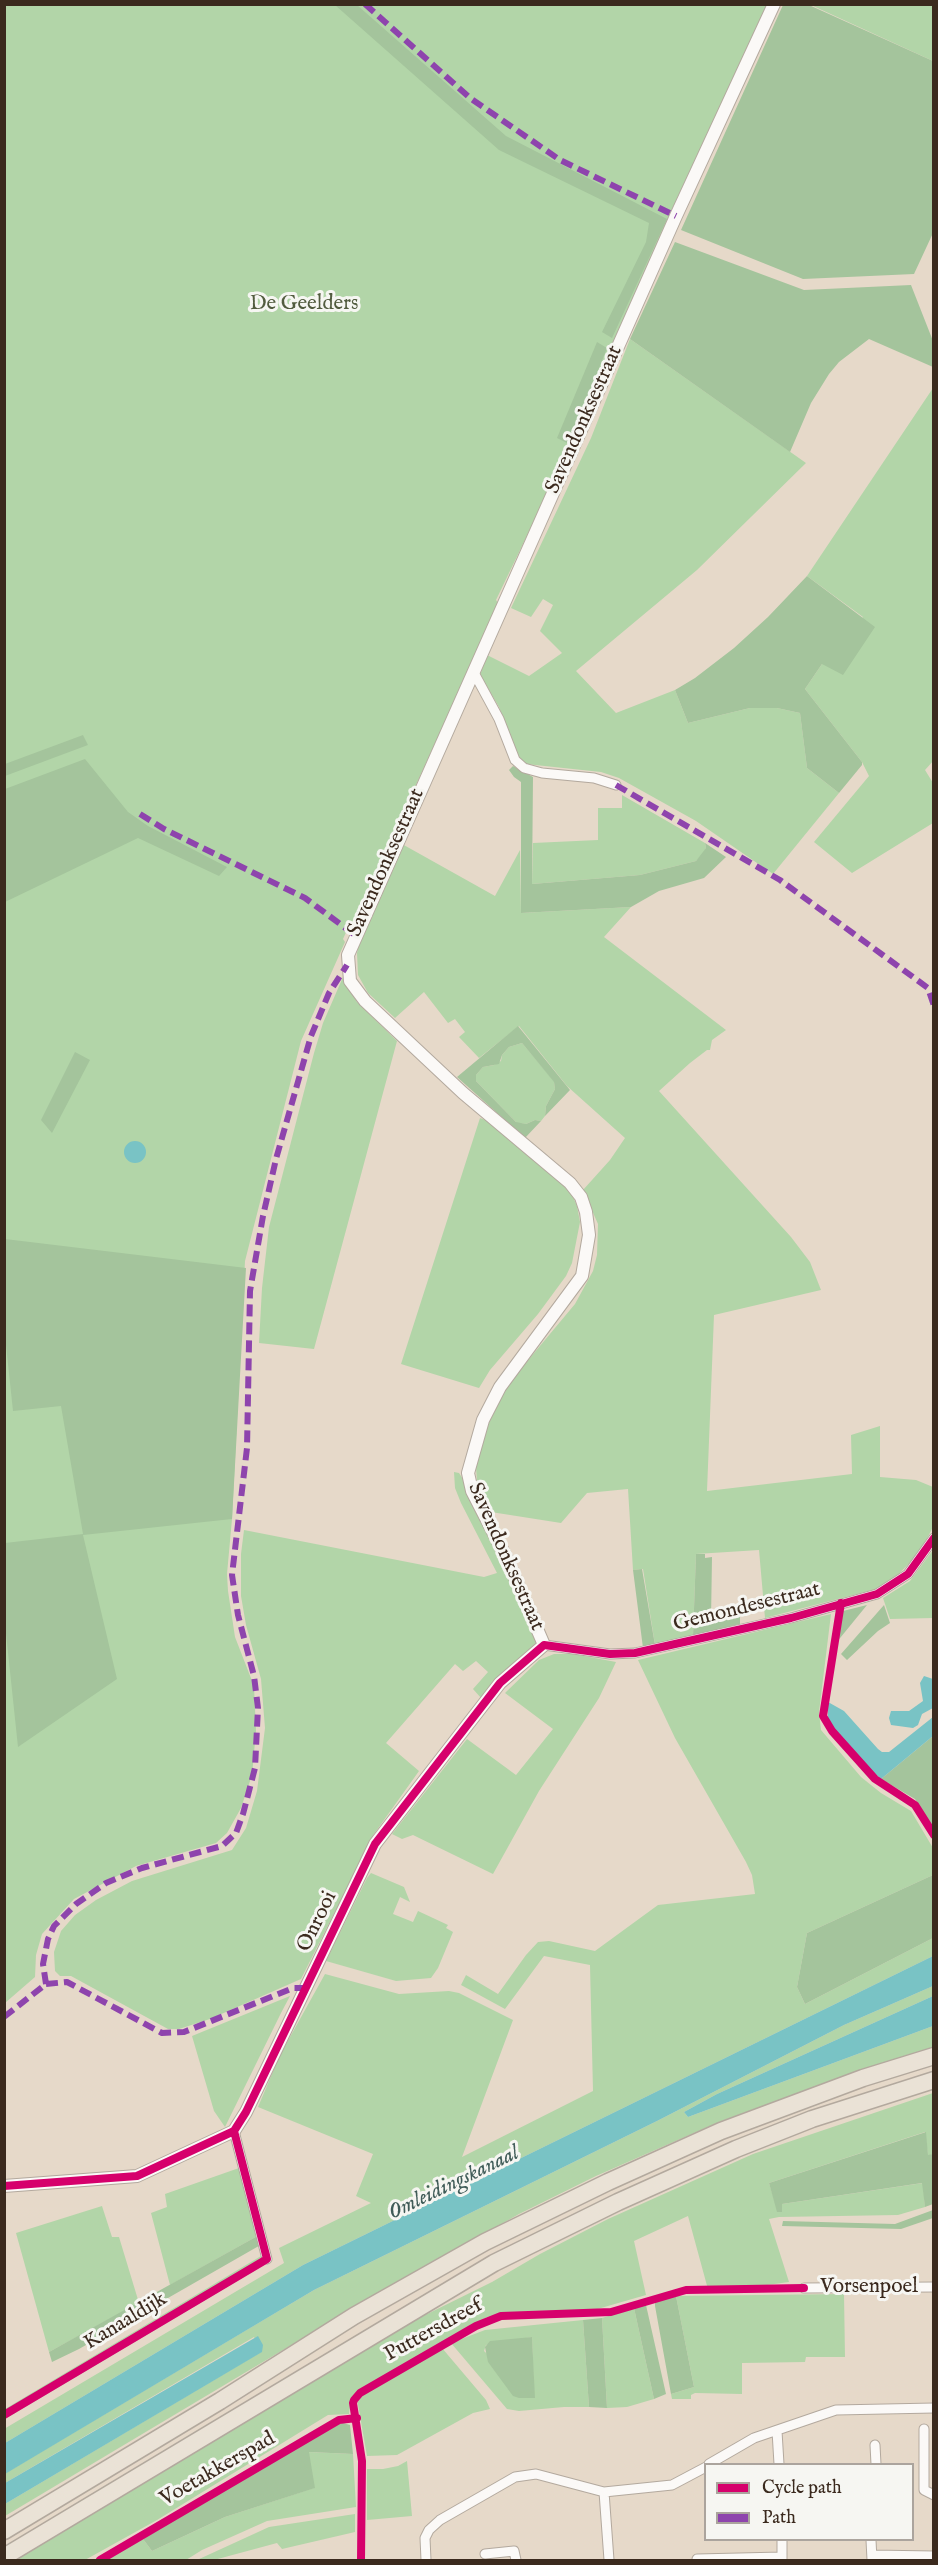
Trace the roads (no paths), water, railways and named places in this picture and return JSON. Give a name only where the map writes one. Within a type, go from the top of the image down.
[{"type":"highway","points":[[4,2531],[210,2407],[354,2316],[485,2242],[608,2182],[722,2131],[863,2078],[933,2056]]},
{"type":"highway","points":[[4,2557],[494,2263],[618,2202],[736,2149],[822,2116],[933,2080]]},
{"type":"street","name":"Savendonksestraat","points":[[544,1645],[507,1559],[472,1491],[468,1473],[483,1420],[500,1387],[582,1276],[589,1235],[586,1212],[581,1197],[570,1183],[463,1093],[365,1001],[350,981],[347,965],[352,943],[473,670],[676,216],[774,4]]},
{"type":"street","points":[[473,670],[499,719],[515,760],[524,768],[542,773],[594,778],[616,785]]},
{"type":"street","name":"Gemondesestraat","points":[[544,1645],[610,1654],[635,1653],[791,1618],[877,1594],[908,1574],[933,1538]]},
{"type":"street","name":"Onrooi","points":[[234,2132],[246,2112],[375,1844],[500,1683],[544,1645]]},
{"type":"street","points":[[4,2186],[137,2176],[234,2132],[267,2259]]},
{"type":"street","name":"Vorsenpoel","points":[[804,2288],[933,2287]]},
{"type":"street","points":[[712,2463],[754,2438],[836,2410],[933,2408]]},
{"type":"street","points":[[924,2429],[924,2490],[933,2495]]},
{"type":"street","points":[[777,2431],[780,2463]]},
{"type":"street","points":[[875,2445],[876,2463]]},
{"type":"street","points":[[426,2560],[425,2538],[429,2529],[515,2477],[536,2474],[604,2492],[672,2485],[704,2468]]},
{"type":"street","points":[[604,2492],[609,2560]]},
{"type":"street","points":[[697,2559],[782,2559],[782,2541]]},
{"type":"street","points":[[871,2541],[872,2558],[933,2556]]},
{"type":"street","points":[[485,2554],[514,2551],[516,2560]]},
{"type":"water","points":[[135,1141],[143,1144],[146,1152],[143,1160],[135,1163],[127,1160],[124,1152],[127,1144]]},
{"type":"water","points":[[924,1676],[933,1679],[933,1708],[922,1714],[918,1725],[913,1728],[891,1725],[889,1718],[891,1711],[909,1711],[923,1701],[920,1683]]},
{"type":"water","points":[[828,1702],[844,1711],[882,1752],[889,1752],[933,1717],[933,1736],[881,1779],[861,1761],[832,1727],[828,1718]]},
{"type":"water","points":[[933,1956],[933,1986],[844,2025],[657,2121],[314,2290],[5,2474],[5,2443],[303,2265]]},
{"type":"water","points":[[933,1996],[933,2026],[688,2117],[684,2112],[717,2094]]},
{"type":"water","points":[[258,2336],[263,2345],[262,2352],[5,2504],[5,2483]]},
{"type":"park label","name":"De Geelders","points":[[304,305]]},
{"type":"water label","name":"Omleidingskanaal","points":[[454,2184]]}]
